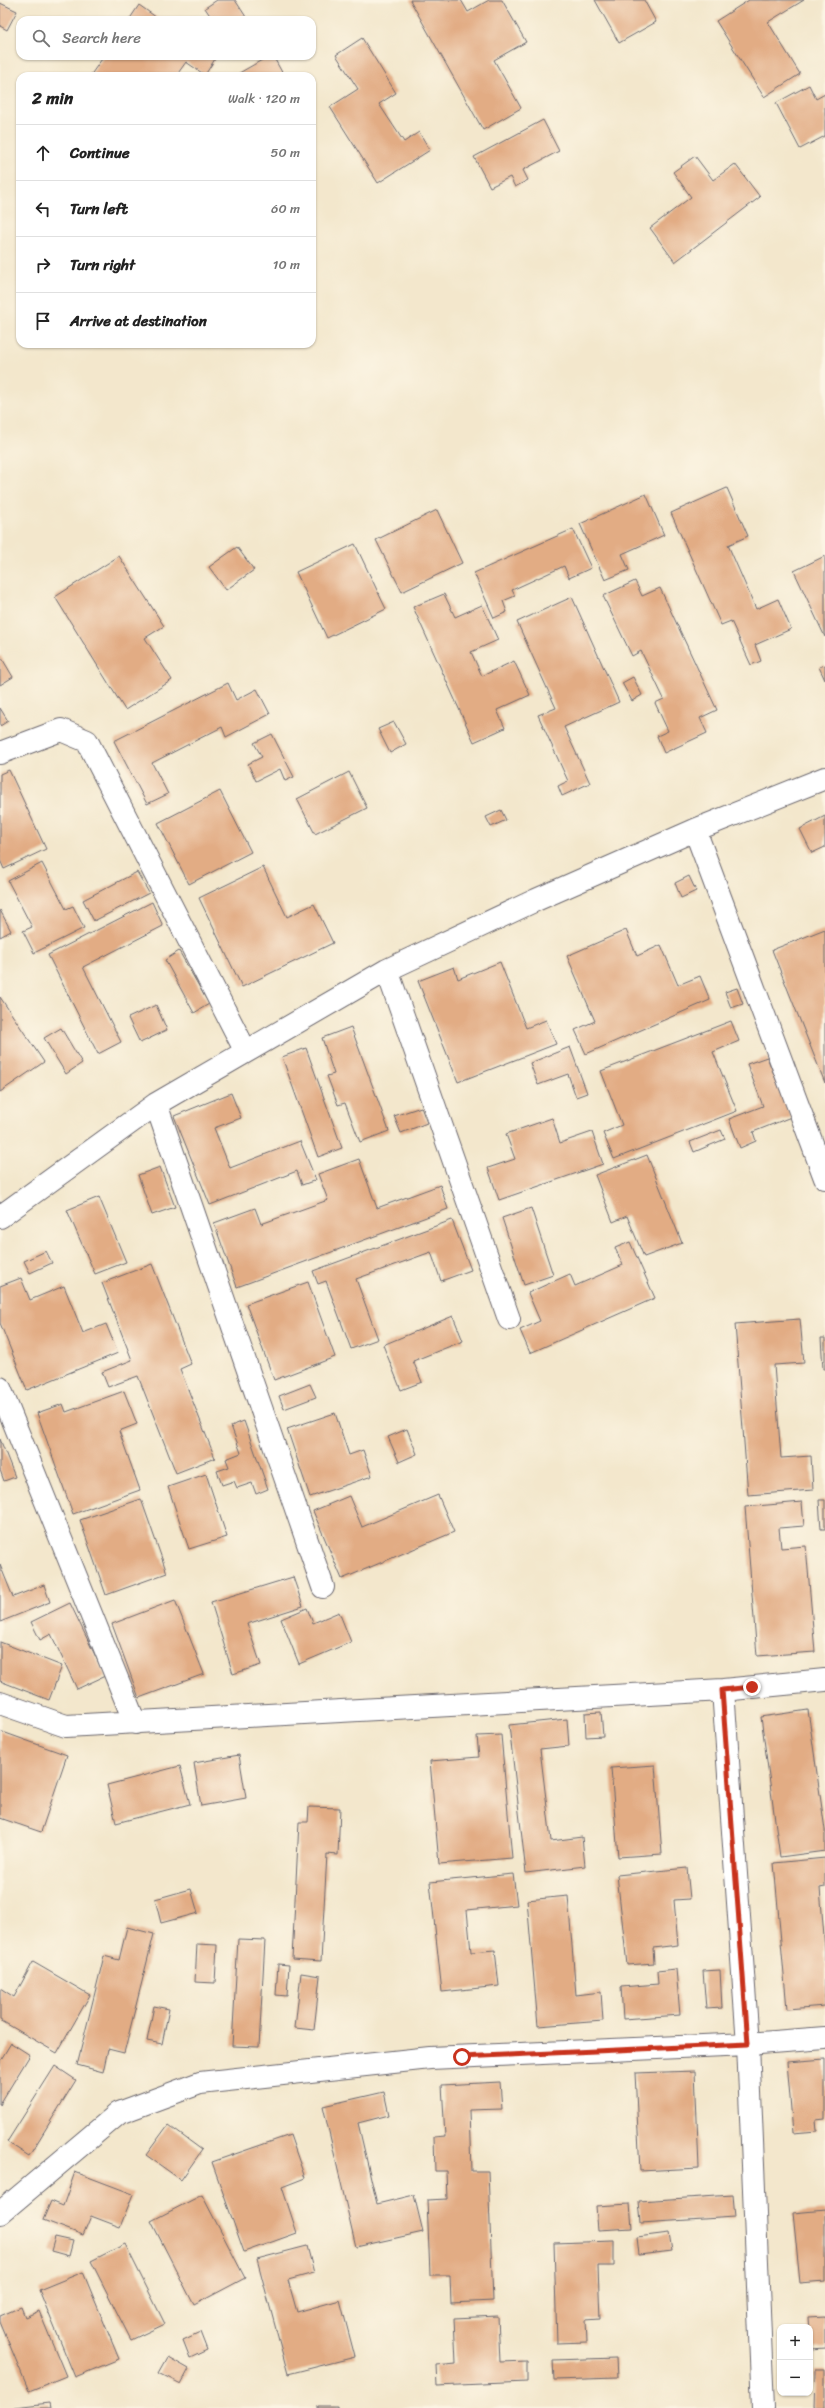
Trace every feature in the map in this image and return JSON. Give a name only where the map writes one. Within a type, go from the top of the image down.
[{"type":"street","points":[[0,754],[62,730],[87,741],[245,1050]]},
{"type":"street","points":[[0,1217],[156,1104],[245,1050],[387,970],[536,900],[695,830],[825,778]]},
{"type":"street","points":[[695,830],[825,1178]]},
{"type":"street","points":[[387,970],[510,1319]]},
{"type":"street","points":[[156,1104],[322,1587]]},
{"type":"street","points":[[0,1388],[135,1723]]},
{"type":"street","points":[[0,1702],[66,1726],[722,1690],[825,1680]]},
{"type":"street","points":[[722,1690],[748,2044],[763,2408]]},
{"type":"street","points":[[0,2213],[119,2113],[200,2083],[430,2058],[748,2044],[825,2038]]},
{"type":"building","points":[[217,0],[235,0],[245,16],[210,16],[205,8]]},
{"type":"building","points":[[410,0],[461,0],[468,12],[489,0],[502,0],[526,42],[494,60],[521,108],[483,130]]},
{"type":"building","points":[[595,0],[644,0],[656,22],[619,43]]},
{"type":"building","points":[[749,0],[804,0],[768,22],[800,74],[764,97],[716,21]]},
{"type":"building","points":[[0,3],[17,11],[7,30],[0,26]]},
{"type":"building","points":[[139,5],[154,16],[132,16]]},
{"type":"building","points":[[362,38],[396,93],[379,104],[404,142],[419,132],[430,150],[378,183],[330,107],[358,89],[336,55]]},
{"type":"building","points":[[101,60],[214,60],[207,72],[201,72],[186,62],[179,72],[93,72]]},
{"type":"building","points":[[262,60],[275,60],[282,72],[241,72]]},
{"type":"building","points":[[809,85],[816,99],[825,94],[825,136],[800,149],[776,103]]},
{"type":"building","points":[[543,120],[559,151],[523,170],[528,180],[515,187],[510,177],[490,187],[474,157]]},
{"type":"building","points":[[695,156],[713,180],[735,164],[760,197],[675,262],[650,228],[691,197],[673,172]]},
{"type":"building","points":[[727,488],[748,536],[728,545],[756,609],[778,599],[791,629],[755,645],[761,661],[751,665],[731,621],[721,625],[671,513]]},
{"type":"building","points":[[646,494],[664,535],[622,554],[629,570],[605,580],[580,524]]},
{"type":"building","points":[[437,510],[462,563],[402,592],[376,540]]},
{"type":"building","points":[[573,529],[591,568],[569,578],[564,566],[512,590],[515,596],[503,601],[507,612],[494,618],[474,573]]},
{"type":"building","points":[[355,544],[386,609],[327,638],[296,572]]},
{"type":"building","points":[[237,547],[254,570],[226,590],[209,567]]},
{"type":"building","points":[[119,556],[164,626],[145,638],[172,680],[125,710],[55,597]]},
{"type":"building","points":[[825,556],[825,637],[794,571]]},
{"type":"building","points":[[635,581],[642,596],[660,588],[717,710],[700,718],[707,733],[664,753],[657,736],[668,731],[655,703],[664,699],[641,651],[632,656],[603,596]]},
{"type":"building","points":[[444,594],[455,617],[482,605],[498,640],[471,652],[482,676],[514,661],[530,695],[497,710],[505,728],[474,742],[413,607]]},
{"type":"building","points":[[572,597],[619,702],[564,727],[590,783],[562,796],[558,786],[568,781],[538,715],[556,708],[517,622]]},
{"type":"building","points":[[0,655],[13,677],[0,685]]},
{"type":"building","points":[[825,665],[825,680],[819,667]]},
{"type":"building","points":[[633,677],[642,695],[632,701],[622,683]]},
{"type":"building","points":[[228,683],[236,700],[257,689],[270,714],[226,737],[222,727],[152,763],[168,794],[147,804],[114,741]]},
{"type":"building","points":[[0,708],[8,721],[0,726]]},
{"type":"building","points":[[394,722],[406,744],[390,753],[378,729]]},
{"type":"building","points":[[272,734],[294,777],[285,781],[280,769],[256,781],[248,764],[262,757],[254,743]]},
{"type":"building","points":[[9,770],[46,849],[4,869],[0,860],[0,774]]},
{"type":"building","points":[[349,772],[367,808],[315,834],[297,799]]},
{"type":"building","points":[[220,791],[251,852],[189,884],[158,823]]},
{"type":"building","points":[[501,810],[506,820],[491,827],[486,817]]},
{"type":"building","points":[[825,816],[825,847],[812,853],[800,829]]},
{"type":"building","points":[[42,863],[66,909],[73,906],[84,928],[34,953],[23,931],[32,927],[8,881]]},
{"type":"building","points":[[263,867],[287,917],[314,904],[333,943],[242,987],[199,898]]},
{"type":"building","points":[[137,872],[149,893],[94,921],[83,900]]},
{"type":"building","points":[[689,876],[696,891],[681,898],[675,883]]},
{"type":"building","points":[[152,902],[163,926],[83,967],[121,1042],[98,1054],[48,955]]},
{"type":"building","points":[[0,910],[11,931],[0,937]]},
{"type":"building","points":[[825,929],[825,1083],[772,950]]},
{"type":"building","points":[[626,930],[637,956],[661,945],[678,985],[700,976],[710,1000],[586,1054],[575,1030],[595,1021],[567,956]]},
{"type":"building","points":[[179,951],[209,1004],[194,1013],[165,960]]},
{"type":"building","points":[[500,962],[526,1028],[546,1020],[556,1044],[458,1082],[418,981],[454,967],[458,979]]},
{"type":"building","points":[[737,988],[743,1004],[731,1008],[725,992]]},
{"type":"building","points":[[0,997],[44,1062],[0,1092]]},
{"type":"building","points":[[156,1005],[167,1030],[140,1043],[128,1018]]},
{"type":"building","points":[[731,1021],[739,1041],[713,1052],[737,1111],[614,1159],[603,1133],[622,1125],[601,1071]]},
{"type":"building","points":[[351,1027],[389,1131],[360,1142],[345,1103],[338,1105],[327,1076],[334,1074],[322,1038]]},
{"type":"building","points":[[61,1028],[82,1063],[66,1074],[44,1038]]},
{"type":"building","points":[[570,1047],[587,1093],[576,1097],[568,1074],[538,1085],[530,1063]]},
{"type":"building","points":[[306,1048],[342,1148],[318,1157],[282,1057]]},
{"type":"building","points":[[767,1057],[791,1117],[753,1132],[756,1141],[740,1148],[729,1119],[763,1106],[747,1064]]},
{"type":"building","points":[[231,1093],[241,1118],[214,1128],[230,1168],[300,1141],[316,1180],[302,1185],[297,1171],[210,1205],[174,1116]]},
{"type":"building","points":[[421,1107],[427,1123],[401,1133],[394,1116]]},
{"type":"building","points":[[552,1118],[560,1143],[592,1132],[603,1164],[499,1200],[488,1168],[515,1159],[506,1134]]},
{"type":"building","points":[[721,1130],[725,1139],[694,1152],[690,1142]]},
{"type":"building","points":[[647,1155],[682,1243],[644,1257],[627,1216],[613,1222],[595,1175]]},
{"type":"building","points":[[359,1159],[377,1208],[440,1185],[448,1209],[237,1287],[214,1223],[255,1208],[261,1224],[328,1200],[318,1174]]},
{"type":"building","points":[[160,1167],[175,1207],[152,1215],[138,1175]]},
{"type":"building","points":[[99,1197],[126,1262],[95,1274],[67,1210]]},
{"type":"building","points":[[531,1208],[553,1275],[524,1285],[502,1218]]},
{"type":"building","points":[[452,1220],[471,1270],[441,1281],[431,1252],[356,1279],[378,1339],[351,1349],[326,1281],[318,1284],[313,1271]]},
{"type":"building","points":[[630,1242],[655,1298],[530,1353],[520,1330],[540,1321],[528,1293],[570,1274],[575,1286],[623,1265],[615,1248]]},
{"type":"building","points":[[46,1251],[52,1263],[30,1273],[24,1261]]},
{"type":"building","points":[[152,1264],[191,1364],[180,1369],[215,1458],[176,1473],[138,1376],[108,1387],[102,1372],[132,1360],[102,1283]]},
{"type":"building","points":[[21,1278],[30,1300],[64,1286],[83,1333],[106,1324],[118,1353],[27,1390],[0,1323],[0,1286]]},
{"type":"building","points":[[308,1282],[335,1357],[274,1380],[246,1304]]},
{"type":"building","points":[[453,1316],[463,1341],[413,1361],[422,1382],[401,1390],[383,1345]]},
{"type":"building","points":[[800,1319],[804,1363],[774,1365],[781,1458],[811,1456],[813,1490],[748,1495],[735,1324]]},
{"type":"building","points":[[821,1338],[825,1338],[825,1369],[823,1369]]},
{"type":"building","points":[[310,1384],[316,1397],[284,1409],[279,1396]]},
{"type":"building","points":[[124,1391],[137,1424],[119,1431],[140,1490],[73,1514],[37,1413],[63,1404],[66,1412]]},
{"type":"building","points":[[335,1413],[349,1455],[363,1450],[372,1476],[310,1497],[287,1429]]},
{"type":"building","points":[[244,1421],[268,1489],[256,1494],[252,1483],[237,1488],[234,1481],[222,1485],[217,1471],[229,1467],[226,1459],[241,1453],[231,1426]]},
{"type":"building","points":[[407,1429],[417,1454],[399,1462],[388,1437]]},
{"type":"building","points":[[0,1439],[15,1477],[4,1481],[0,1470]]},
{"type":"building","points":[[206,1474],[227,1537],[189,1549],[168,1487]]},
{"type":"building","points":[[438,1495],[454,1532],[342,1579],[313,1511],[349,1496],[362,1527]]},
{"type":"building","points":[[141,1499],[167,1573],[106,1595],[80,1520]]},
{"type":"building","points":[[819,1500],[825,1500],[825,1529],[821,1529]]},
{"type":"building","points":[[802,1502],[804,1526],[779,1528],[781,1548],[806,1546],[815,1652],[757,1656],[745,1507]]},
{"type":"building","points":[[0,1565],[13,1597],[44,1585],[50,1602],[0,1622]]},
{"type":"building","points":[[293,1577],[303,1606],[247,1624],[261,1665],[233,1674],[211,1602]]},
{"type":"building","points":[[175,1600],[204,1674],[139,1698],[112,1624]]},
{"type":"building","points":[[70,1603],[105,1676],[77,1689],[51,1634],[40,1640],[31,1622]]},
{"type":"building","points":[[307,1608],[313,1623],[339,1612],[351,1642],[299,1664],[281,1619]]},
{"type":"building","points":[[0,1642],[62,1666],[49,1700],[0,1681]]},
{"type":"building","points":[[808,1710],[825,1830],[825,1851],[780,1857],[761,1717]]},
{"type":"building","points":[[601,1712],[603,1736],[586,1737],[585,1713]]},
{"type":"building","points":[[567,1719],[569,1746],[540,1749],[551,1841],[582,1837],[585,1866],[526,1873],[509,1725]]},
{"type":"building","points":[[0,1731],[67,1755],[41,1832],[0,1818]]},
{"type":"building","points":[[501,1735],[512,1858],[439,1864],[430,1761],[479,1757],[477,1736]]},
{"type":"building","points":[[239,1755],[246,1798],[201,1806],[194,1763]]},
{"type":"building","points":[[655,1765],[662,1854],[618,1857],[611,1768]]},
{"type":"building","points":[[180,1766],[190,1804],[116,1823],[107,1785]]},
{"type":"building","points":[[309,1807],[340,1808],[338,1855],[327,1854],[321,1961],[292,1959],[299,1822],[308,1822]]},
{"type":"building","points":[[825,1858],[825,1887],[820,1888],[825,1949],[825,2006],[787,2009],[774,1863]]},
{"type":"building","points":[[687,1868],[690,1899],[674,1900],[678,1945],[653,1948],[654,1963],[627,1965],[617,1875]]},
{"type":"building","points":[[513,1874],[517,1905],[467,1910],[471,1952],[495,1950],[499,1986],[442,1992],[430,1882]]},
{"type":"building","points":[[191,1889],[198,1913],[161,1923],[155,1899]]},
{"type":"building","points":[[568,1896],[576,1995],[601,1992],[603,2021],[538,2026],[527,1900]]},
{"type":"building","points":[[127,1927],[154,1934],[124,2053],[108,2049],[103,2072],[77,2065],[104,1956],[119,1960]]},
{"type":"building","points":[[238,1939],[265,1940],[259,2047],[232,2046]]},
{"type":"building","points":[[197,1944],[217,1945],[215,1983],[195,1982]]},
{"type":"building","points":[[33,1962],[90,1995],[57,2053],[0,2020],[0,1988],[14,1997]]},
{"type":"building","points":[[278,1964],[289,1965],[287,1996],[276,1995]]},
{"type":"building","points":[[676,1969],[680,2015],[623,2019],[621,1987],[658,1984],[657,1971]]},
{"type":"building","points":[[720,1970],[722,2008],[706,2009],[703,1971]]},
{"type":"building","points":[[301,1973],[320,1976],[314,2030],[295,2028]]},
{"type":"building","points":[[154,2006],[169,2009],[162,2044],[147,2041]]},
{"type":"building","points":[[11,2043],[30,2055],[0,2104],[0,2061]]},
{"type":"building","points":[[825,2059],[825,2119],[816,2120],[817,2131],[793,2133],[787,2062]]},
{"type":"building","points":[[55,2066],[76,2080],[29,2156],[7,2142]]},
{"type":"building","points":[[695,2071],[699,2168],[640,2171],[635,2073]]},
{"type":"building","points":[[500,2082],[502,2109],[469,2110],[471,2171],[488,2171],[493,2301],[451,2303],[450,2275],[430,2275],[427,2200],[447,2199],[446,2171],[435,2171],[434,2137],[445,2136],[442,2085]]},
{"type":"building","points":[[384,2092],[389,2115],[358,2123],[377,2204],[414,2195],[423,2232],[356,2247],[323,2106]]},
{"type":"building","points":[[168,2125],[202,2150],[181,2180],[146,2155]]},
{"type":"building","points":[[290,2135],[305,2178],[282,2187],[297,2233],[244,2252],[212,2162]]},
{"type":"building","points":[[75,2172],[133,2194],[120,2227],[91,2216],[83,2235],[43,2220],[51,2201],[63,2206]]},
{"type":"building","points":[[202,2195],[245,2278],[194,2305],[151,2221]]},
{"type":"building","points":[[733,2195],[735,2217],[641,2223],[639,2201]]},
{"type":"building","points":[[630,2204],[632,2228],[598,2230],[596,2206]]},
{"type":"building","points":[[825,2210],[825,2281],[800,2283],[793,2213]]},
{"type":"building","points":[[669,2233],[672,2251],[639,2255],[637,2237]]},
{"type":"building","points":[[55,2237],[73,2241],[69,2256],[51,2251]]},
{"type":"building","points":[[614,2241],[614,2266],[598,2266],[600,2319],[586,2320],[587,2342],[557,2343],[554,2243]]},
{"type":"building","points":[[125,2244],[165,2324],[131,2340],[91,2261]]},
{"type":"building","points":[[307,2246],[314,2273],[288,2280],[297,2312],[340,2300],[355,2357],[288,2374],[257,2259]]},
{"type":"building","points":[[83,2272],[119,2359],[75,2377],[39,2290]]},
{"type":"building","points":[[21,2307],[25,2317],[39,2311],[66,2376],[29,2391],[0,2322],[0,2316]]},
{"type":"building","points":[[498,2316],[500,2362],[527,2361],[527,2382],[437,2386],[436,2365],[456,2363],[454,2318]]},
{"type":"building","points":[[825,2317],[825,2348],[813,2349],[813,2324],[808,2324],[808,2318]]},
{"type":"building","points":[[200,2332],[207,2350],[190,2358],[183,2340]]},
{"type":"building","points":[[168,2357],[189,2369],[181,2384],[159,2373]]},
{"type":"building","points":[[616,2358],[617,2378],[554,2380],[553,2360]]},
{"type":"building","points":[[815,2370],[825,2370],[825,2408],[814,2408]]},
{"type":"building","points":[[49,2403],[50,2408],[14,2408],[14,2407]]},
{"type":"building","points":[[318,2406],[337,2406],[337,2408],[318,2408]]},
{"type":"route","points":[[462,2057],[748,2044],[722,1690],[752,1687]]}]
